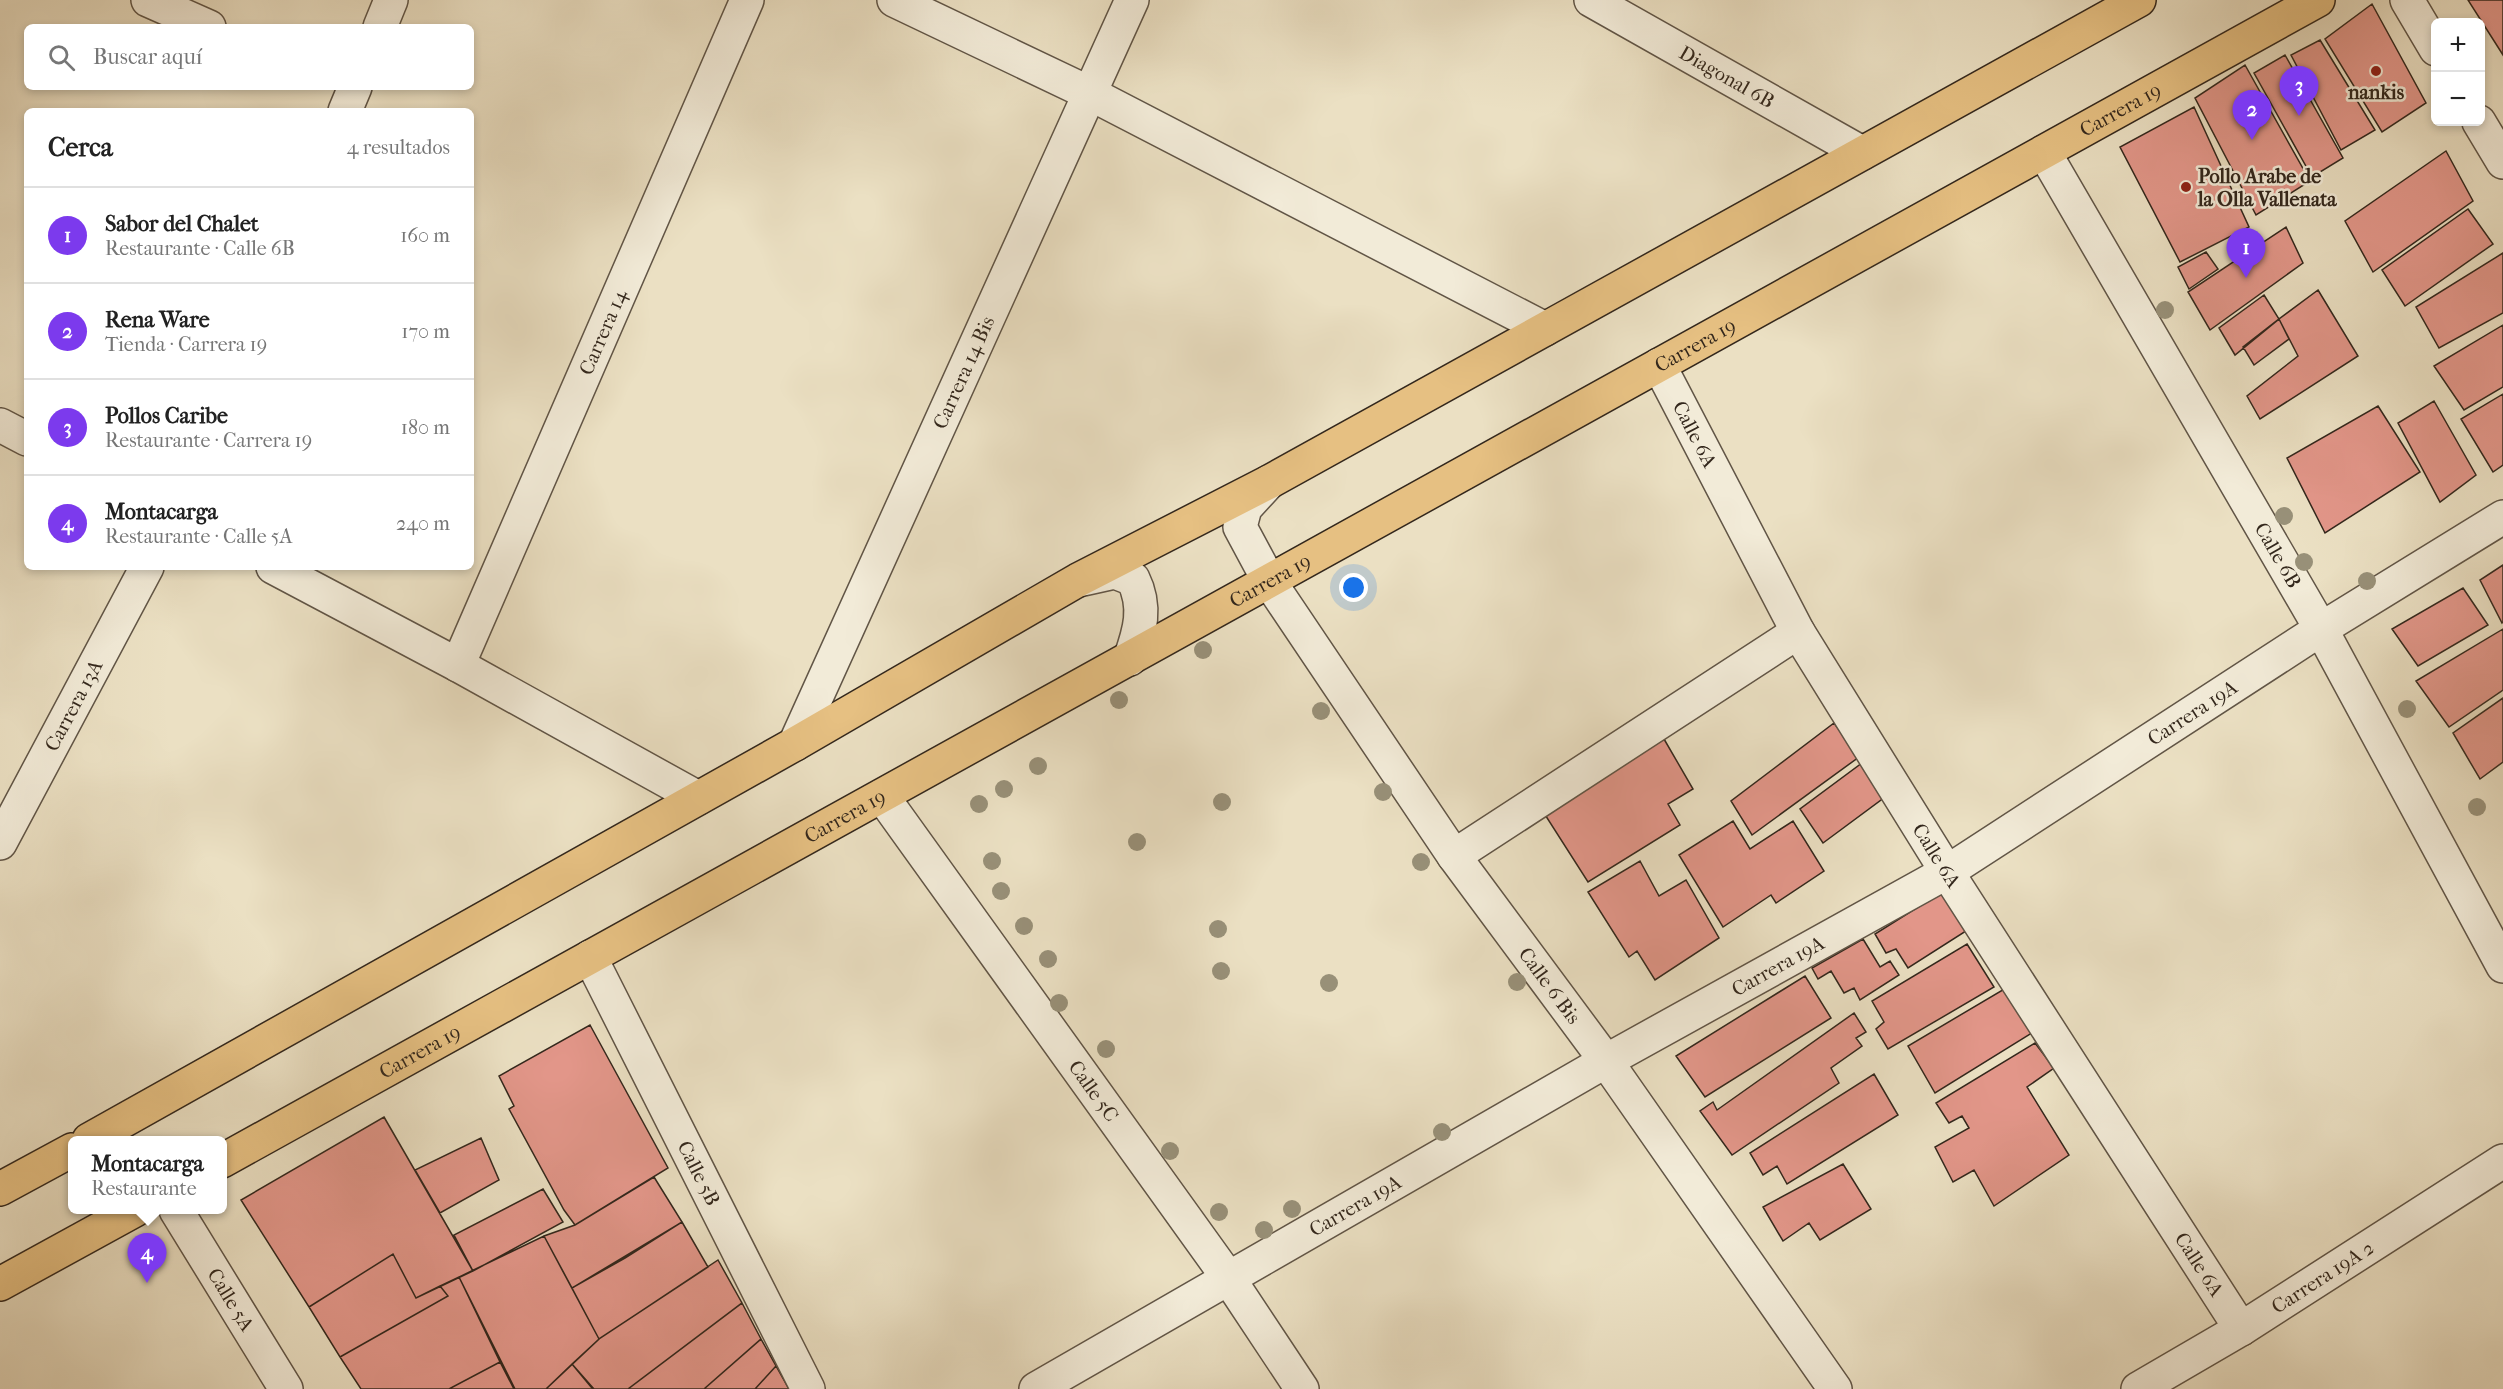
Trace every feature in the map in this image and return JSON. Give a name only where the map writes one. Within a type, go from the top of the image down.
[{"type":"highway","points":[[97,1136],[190,1087],[795,744],[1078,580],[1269,482],[2139,0]]},
{"type":"highway","name":"Carrera 19","points":[[227,1158],[2318,0]]},
{"type":"highway","points":[[0,1189],[68,1152]]},
{"type":"highway","points":[[0,1284],[126,1214]]},
{"type":"street","points":[[148,0],[202,24]]},
{"type":"street","points":[[381,24],[391,0]]},
{"type":"street","name":"Carrera 14","points":[[458,665],[747,0]]},
{"type":"street","points":[[894,0],[1089,93],[1545,329]]},
{"type":"street","name":"Carrera 14 Bis","points":[[795,744],[1132,0]]},
{"type":"street","name":"Diagonal 6B","points":[[1591,0],[1862,153]]},
{"type":"street","points":[[2407,0],[2431,41]]},
{"type":"street","points":[[2481,126],[2503,162]]},
{"type":"street","name":"Calle 6B","points":[[2044,152],[2321,629],[2503,966]]},
{"type":"street","name":"Calle 6A","points":[[1659,365],[1798,632],[1947,873],[2241,1329]]},
{"type":"street","points":[[0,425],[24,437]]},
{"type":"street","name":"Calle 6 Bis","points":[[1269,482],[1245,508],[1240,527],[1269,581],[1454,856],[1606,1061],[1835,1389]]},
{"type":"street","name":"Carrera 19A","points":[[1036,1389],[1606,1061],[1947,873],[2321,629],[2503,517]]},
{"type":"street","name":"Carrera 13A","points":[[0,843],[145,570]]},
{"type":"street","points":[[279,570],[458,665],[698,798]]},
{"type":"street","points":[[1078,580],[1115,572],[1133,579],[1140,593],[1141,625],[1130,659]]},
{"type":"street","points":[[1454,856],[1798,632]]},
{"type":"street","name":"Calle 5C","points":[[882,796],[1229,1279],[1302,1389]]},
{"type":"street","name":"Calle 5B","points":[[590,957],[808,1389]]},
{"type":"street","name":"Carrera 19A 2","points":[[2138,1389],[2241,1329],[2503,1161]]},
{"type":"street","name":"Calle 5A","points":[[179,1214],[286,1389]]},
{"type":"building","points":[[2468,0],[2503,0],[2503,55],[2485,27],[2485,18],[2479,18]]},
{"type":"building","name":"nankis","points":[[2372,4],[2426,103],[2382,132],[2325,39]]},
{"type":"building","points":[[2320,40],[2375,130],[2341,150],[2291,55]]},
{"type":"building","points":[[2285,55],[2343,158],[2312,177],[2254,73]]},
{"type":"building","points":[[2245,65],[2310,181],[2256,215],[2195,98]]},
{"type":"building","name":"Pollo Arabe de la Olla Vallenata","points":[[2194,107],[2249,227],[2180,262],[2120,147]]},
{"type":"building","points":[[2446,151],[2473,201],[2373,272],[2345,221]]},
{"type":"building","points":[[2468,209],[2493,244],[2405,306],[2382,270]]},
{"type":"building","points":[[2286,227],[2303,263],[2210,330],[2188,292]]},
{"type":"building","points":[[2206,252],[2218,269],[2189,289],[2178,267]]},
{"type":"building","points":[[2503,253],[2503,313],[2439,348],[2416,307]]},
{"type":"building","points":[[2318,290],[2358,356],[2260,419],[2247,396],[2298,356],[2279,319]]},
{"type":"building","points":[[2264,295],[2279,319],[2235,355],[2219,328]]},
{"type":"building","points":[[2279,319],[2289,339],[2254,365],[2243,347]]},
{"type":"building","points":[[2503,325],[2503,387],[2464,410],[2434,366]]},
{"type":"building","points":[[2503,394],[2503,465],[2493,472],[2461,419]]},
{"type":"building","points":[[2434,401],[2476,475],[2440,502],[2398,423]]},
{"type":"building","points":[[2378,406],[2420,472],[2325,533],[2287,458]]},
{"type":"building","points":[[2503,565],[2503,622],[2502,623],[2480,580]]},
{"type":"building","points":[[2463,588],[2488,625],[2418,666],[2392,629]]},
{"type":"building","points":[[2503,629],[2503,690],[2449,727],[2416,681]]},
{"type":"building","points":[[2503,698],[2503,762],[2480,779],[2453,733]]},
{"type":"building","points":[[1834,723],[1859,757],[1752,835],[1731,801]]},
{"type":"building","points":[[1664,739],[1693,789],[1668,804],[1680,825],[1588,882],[1542,810]]},
{"type":"building","points":[[1862,763],[1885,797],[1823,843],[1800,809]]},
{"type":"building","points":[[1733,821],[1750,849],[1793,821],[1824,871],[1776,903],[1771,895],[1723,927],[1679,855]]},
{"type":"building","points":[[1640,861],[1659,896],[1686,880],[1719,938],[1655,980],[1637,951],[1629,957],[1588,892]]},
{"type":"building","points":[[1942,892],[1966,931],[1908,968],[1896,949],[1886,953],[1875,934]]},
{"type":"building","points":[[1863,939],[1880,967],[1890,961],[1899,975],[1860,1000],[1854,988],[1844,993],[1831,971],[1818,979],[1812,968]]},
{"type":"building","points":[[1967,944],[1994,987],[1888,1049],[1876,1029],[1884,1022],[1872,1001]]},
{"type":"building","points":[[1805,976],[1831,1018],[1705,1097],[1676,1056]]},
{"type":"building","points":[[2006,988],[2035,1031],[1935,1093],[1908,1046]]},
{"type":"building","points":[[1854,1013],[1866,1032],[1856,1038],[1862,1046],[1831,1068],[1839,1083],[1732,1155],[1700,1111],[1713,1102],[1717,1110]]},
{"type":"building","points":[[590,1025],[668,1168],[575,1225],[564,1210],[509,1109],[514,1106],[499,1076]]},
{"type":"building","points":[[2035,1043],[2054,1068],[2027,1087],[2069,1155],[1994,1206],[1974,1170],[1953,1182],[1935,1147],[1969,1128],[1962,1116],[1949,1123],[1936,1103]]},
{"type":"building","points":[[1874,1074],[1898,1115],[1787,1184],[1777,1166],[1763,1175],[1750,1153]]},
{"type":"building","points":[[384,1117],[473,1271],[416,1298],[393,1254],[309,1307],[241,1200]]},
{"type":"building","points":[[481,1138],[499,1180],[440,1213],[415,1170]]},
{"type":"building","points":[[1843,1164],[1871,1209],[1820,1240],[1809,1223],[1783,1241],[1763,1207]]},
{"type":"building","points":[[654,1177],[682,1222],[572,1288],[544,1236],[575,1225]]},
{"type":"building","points":[[543,1189],[563,1222],[473,1271],[454,1235]]},
{"type":"building","points":[[682,1222],[708,1267],[599,1339],[572,1288]]},
{"type":"building","points":[[544,1236],[599,1339],[546,1389],[515,1389],[459,1277]]},
{"type":"building","points":[[393,1254],[416,1298],[440,1286],[448,1296],[340,1357],[309,1307]]},
{"type":"building","points":[[718,1260],[742,1303],[628,1389],[594,1389],[591,1387],[572,1364],[599,1339]]},
{"type":"building","points":[[459,1277],[500,1362],[449,1389],[361,1389],[340,1357],[448,1296],[440,1286]]},
{"type":"building","points":[[742,1303],[761,1339],[704,1389],[628,1389]]},
{"type":"building","points":[[761,1339],[776,1366],[755,1389],[704,1389]]},
{"type":"building","points":[[500,1362],[514,1389],[449,1389]]},
{"type":"building","points":[[572,1364],[594,1389],[546,1389]]},
{"type":"building","points":[[776,1366],[789,1389],[755,1389]]},
{"type":"place","name":"nankis","points":[[2376,71]]},
{"type":"place","name":"Pollos Caribe","points":[[2299,116]]},
{"type":"place","name":"Rena Ware","points":[[2252,140]]},
{"type":"place","name":"Pollo Arabe de la Olla Vallenata","points":[[2186,187]]},
{"type":"place","name":"Sabor del Chalet","points":[[2246,278]]},
{"type":"place","name":"Montacarga","points":[[147,1283]]}]
